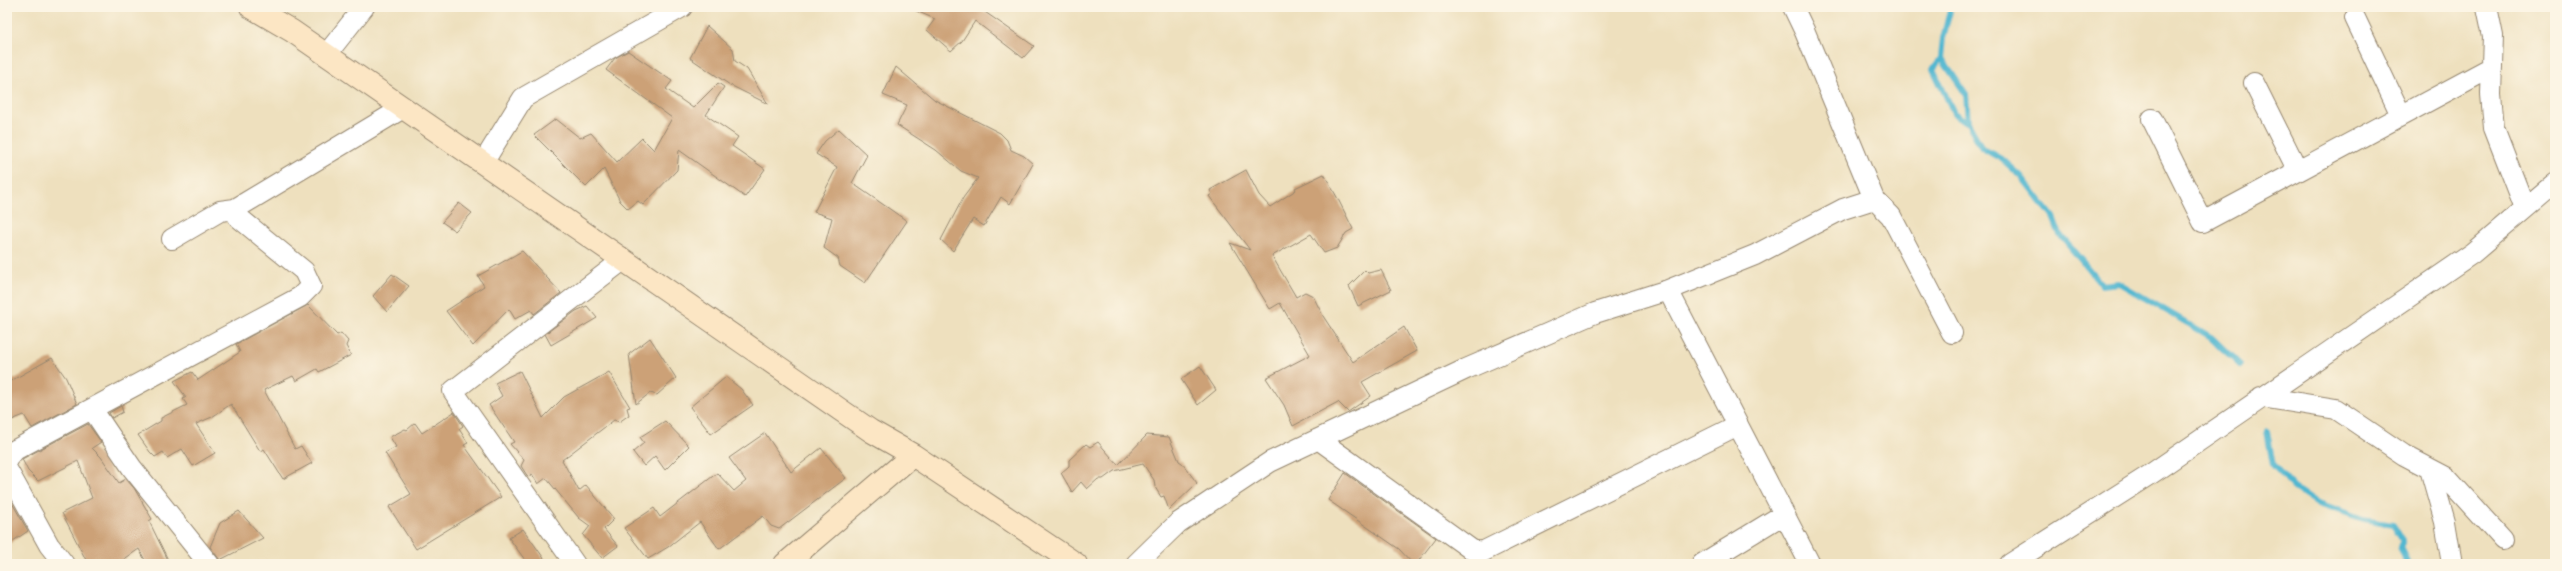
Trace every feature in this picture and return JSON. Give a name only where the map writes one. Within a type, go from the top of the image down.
[{"type":"main road","points":[[251,7],[326,55],[871,431],[913,455],[1076,564]]},
{"type":"main road","points":[[785,564],[913,455]]},
{"type":"street","points":[[326,55],[364,7]]},
{"type":"street","points":[[483,163],[523,98],[682,7]]},
{"type":"street","points":[[1793,7],[1805,32],[1874,199],[1891,216],[1952,333]]},
{"type":"street","points":[[2487,7],[2493,36],[2491,94],[2494,128],[2525,208]]},
{"type":"street","points":[[2355,18],[2401,116]]},
{"type":"street","points":[[2152,119],[2203,222],[2492,67]]},
{"type":"street","points":[[2254,84],[2298,171]]},
{"type":"street","points":[[172,239],[220,211],[235,209],[403,108]]},
{"type":"street","points":[[2010,564],[2141,480],[2473,253],[2555,183]]},
{"type":"street","points":[[1136,564],[1178,523],[1270,462],[1466,370],[1595,313],[1668,290],[1755,255],[1843,209],[1874,199]]},
{"type":"street","points":[[7,459],[15,450],[300,297],[311,286],[304,271],[238,217],[235,209]]},
{"type":"street","points":[[575,564],[452,391],[623,260]]},
{"type":"street","points":[[1668,290],[1810,564]]},
{"type":"street","points":[[2261,397],[2336,409],[2404,455],[2446,478],[2504,540]]},
{"type":"street","points":[[92,409],[132,468],[209,564]]},
{"type":"street","points":[[1318,439],[1472,550],[1482,552],[1738,425]]},
{"type":"street","points":[[7,469],[49,545],[64,564]]},
{"type":"street","points":[[2430,469],[2445,522],[2452,564]]},
{"type":"street","points":[[1702,564],[1784,514]]},
{"type":"building","points":[[907,7],[984,7],[982,10],[1034,46],[1023,58],[975,21],[962,41],[951,51],[927,30],[935,19]]},
{"type":"building","points":[[707,26],[733,49],[735,61],[747,69],[768,104],[730,85],[690,58]]},
{"type":"building","points":[[628,51],[672,81],[666,89],[693,108],[718,83],[724,87],[706,115],[738,137],[732,146],[765,169],[745,197],[679,150],[677,170],[643,205],[638,201],[628,209],[620,201],[604,169],[586,187],[534,135],[556,119],[580,138],[591,133],[617,162],[642,138],[654,150],[672,118],[606,70],[615,58]]},
{"type":"building","points":[[896,67],[935,100],[1000,133],[1007,140],[1011,150],[1024,156],[1033,164],[1010,204],[1001,197],[984,226],[973,219],[953,251],[941,240],[963,198],[978,178],[961,171],[936,150],[897,125],[907,105],[883,95]]},
{"type":"building","points":[[839,129],[867,155],[852,183],[907,221],[865,283],[840,266],[838,258],[824,248],[832,218],[814,212],[837,167],[816,154],[825,141]]},
{"type":"building","points":[[1246,170],[1259,195],[1270,207],[1296,190],[1295,188],[1324,174],[1338,199],[1353,229],[1346,233],[1337,248],[1324,253],[1311,234],[1272,256],[1296,297],[1305,292],[1313,296],[1323,316],[1353,362],[1404,327],[1417,351],[1362,382],[1371,396],[1348,412],[1338,402],[1293,426],[1284,405],[1266,378],[1310,355],[1280,303],[1270,309],[1230,243],[1250,250],[1209,196],[1212,194],[1210,190]]},
{"type":"building","points":[[459,203],[472,213],[455,231],[442,222]]},
{"type":"building","points":[[522,251],[561,293],[534,314],[531,310],[515,319],[509,309],[473,346],[446,311],[484,286],[478,276]]},
{"type":"building","points":[[1365,270],[1368,273],[1381,270],[1391,290],[1358,306],[1349,286]]},
{"type":"building","points":[[392,274],[409,286],[387,312],[373,296]]},
{"type":"building","points":[[308,305],[337,335],[341,333],[348,341],[346,346],[351,355],[319,372],[317,369],[296,381],[293,376],[264,390],[295,449],[301,446],[312,463],[283,479],[264,449],[260,451],[231,404],[212,417],[196,424],[215,453],[193,466],[182,449],[167,458],[163,452],[155,457],[150,452],[138,435],[161,421],[161,418],[187,405],[183,399],[186,397],[174,381],[192,372],[198,380],[240,352],[236,344]]},
{"type":"building","points":[[587,306],[597,318],[551,345],[545,334],[576,311]]},
{"type":"building","points":[[650,338],[676,378],[657,395],[650,393],[636,404],[629,354]]},
{"type":"building","points":[[52,358],[66,378],[77,404],[32,428],[24,415],[7,422],[7,383]]},
{"type":"building","points":[[1200,366],[1216,390],[1198,405],[1181,379]]},
{"type":"building","points":[[520,371],[543,418],[564,397],[609,372],[630,407],[627,408],[629,415],[619,422],[614,420],[562,460],[579,491],[586,485],[614,519],[604,529],[618,546],[602,558],[583,535],[590,526],[579,518],[546,478],[538,484],[532,474],[528,477],[521,466],[524,460],[510,444],[514,442],[489,405],[502,396],[495,383]]},
{"type":"building","points":[[726,377],[741,389],[753,405],[711,434],[690,407]]},
{"type":"building","points":[[121,406],[123,412],[112,418],[109,413]]},
{"type":"building","points":[[454,412],[463,426],[459,429],[468,443],[464,445],[501,497],[416,549],[389,507],[411,494],[385,453],[396,447],[390,437],[405,429],[407,430],[415,423],[422,433]]},
{"type":"building","points":[[665,421],[689,446],[665,470],[655,456],[644,466],[633,452],[644,443],[640,437]]},
{"type":"building","points":[[88,424],[101,442],[92,448],[101,457],[119,483],[126,479],[134,488],[152,519],[149,521],[170,564],[147,564],[139,549],[117,564],[88,564],[62,513],[92,498],[78,461],[38,481],[28,471],[22,459]]},
{"type":"building","points":[[765,433],[791,472],[821,448],[846,478],[779,529],[771,526],[763,516],[719,549],[700,522],[668,547],[648,559],[624,528],[654,508],[660,517],[717,473],[734,491],[746,481],[729,458]]},
{"type":"building","points":[[1147,435],[1169,437],[1179,461],[1197,483],[1169,510],[1164,496],[1161,497],[1155,487],[1154,480],[1143,464],[1114,471],[1103,479],[1098,479],[1087,489],[1081,482],[1072,492],[1061,473],[1069,466],[1069,460],[1086,444],[1090,447],[1098,442],[1118,465]]},
{"type":"building","points":[[1345,473],[1436,538],[1416,564],[1413,564],[1399,549],[1328,500]]},
{"type":"building","points":[[7,494],[28,531],[7,545]]},
{"type":"building","points":[[239,511],[263,538],[220,560],[210,547],[220,523]]},
{"type":"building","points":[[523,529],[548,564],[528,564],[509,538]]},
{"type":"waterway","points":[[1951,7],[1943,38],[1941,58],[1933,69],[1954,113],[1968,123],[1982,148],[2003,160],[2021,176],[2053,217],[2060,235],[2102,285],[2119,283],[2211,337],[2240,365]]},
{"type":"waterway","points":[[1941,58],[1966,94],[1968,123]]},
{"type":"waterway","points":[[2267,431],[2273,465],[2295,488],[2316,502],[2363,519],[2393,524],[2403,540],[2400,547],[2409,564]]}]
